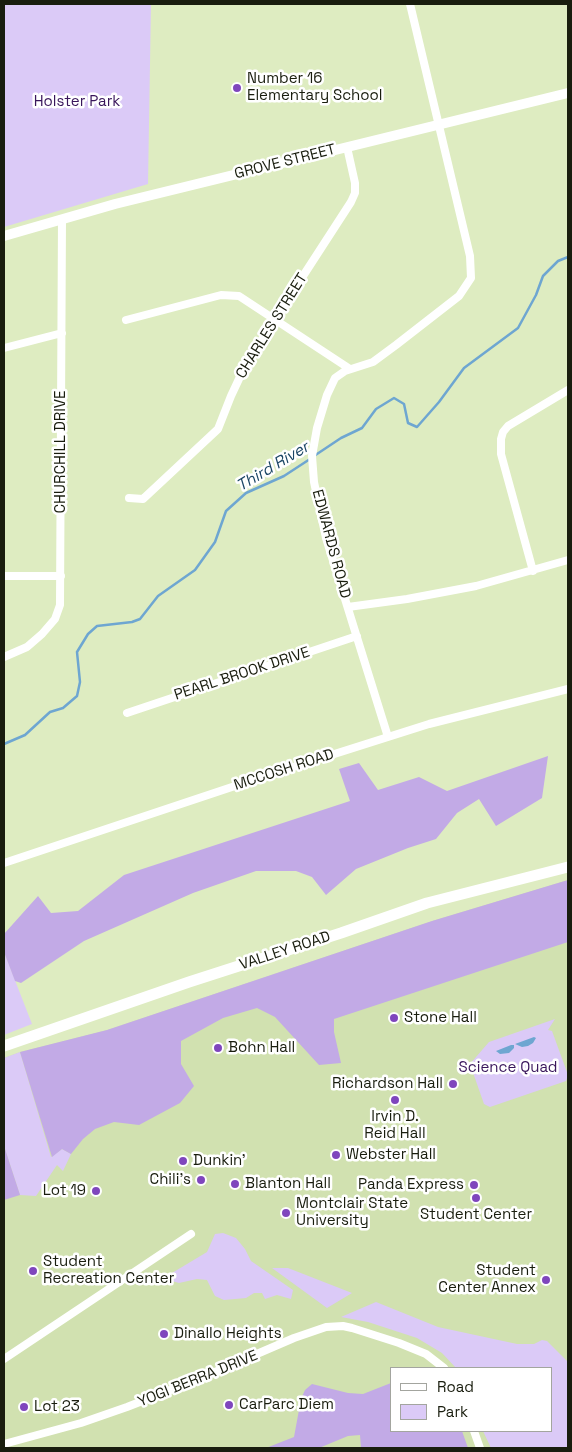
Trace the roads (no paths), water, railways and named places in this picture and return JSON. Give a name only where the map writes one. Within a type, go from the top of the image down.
[{"type":"main road","name":"VALLEY ROAD","points":[[4,1046],[427,903],[568,866]]},
{"type":"street","name":"EDWARDS ROAD","points":[[388,737],[319,511],[312,468],[317,428],[327,395],[335,378],[339,374],[373,362],[396,346],[459,296],[471,278],[470,256],[410,4]]},
{"type":"street","name":"GROVE STREET","points":[[4,236],[62,218],[568,93]]},
{"type":"street","name":"CHARLES STREET","points":[[129,498],[142,499],[218,429],[238,378],[351,202],[355,182],[347,147]]},
{"type":"street","name":"CHURCHILL DRIVE","points":[[4,657],[27,647],[55,620],[60,605],[62,218]]},
{"type":"street","points":[[126,320],[227,294],[245,299],[350,370]]},
{"type":"street","points":[[4,348],[62,333]]},
{"type":"street","points":[[533,571],[501,454],[501,439],[503,432],[508,426],[568,390]]},
{"type":"street","points":[[348,607],[452,591],[533,571],[568,560]]},
{"type":"street","points":[[4,576],[61,576]]},
{"type":"street","name":"PEARL BROOK DRIVE","points":[[127,713],[357,636]]},
{"type":"street","name":"MCCOSH ROAD","points":[[4,863],[265,776],[429,724],[568,689]]},
{"type":"street","points":[[4,1359],[191,1234]]},
{"type":"street","name":"YOGI BERRA DRIVE","points":[[4,1444],[81,1423],[120,1410],[210,1375],[294,1338],[326,1327],[352,1328],[399,1343],[426,1354],[443,1367]]},
{"type":"street","points":[[474,1432],[480,1448]]},
{"type":"water","points":[[534,1037],[536,1038],[533,1043],[528,1046],[522,1047],[515,1044]]},
{"type":"water","points":[[514,1045],[514,1048],[509,1053],[500,1054],[496,1051]]},
{"type":"waterway","name":"Third River","points":[[314,456],[341,438],[362,428],[376,409],[394,398],[404,404],[408,423],[417,427],[439,402],[464,368],[518,328],[536,295],[543,276],[558,261],[568,257]]},
{"type":"waterway","name":"Third River","points":[[4,744],[25,735],[50,712],[63,708],[77,696],[80,682],[77,652],[88,634],[97,626],[132,622],[140,619],[158,596],[195,570],[215,542],[226,511],[246,493],[284,476],[310,459]]},
{"type":"place","name":"Number 16 Elementary School","points":[[237,88]]},
{"type":"place","name":"Stone Hall","points":[[394,1018]]},
{"type":"place","name":"Bohn Hall","points":[[218,1048]]},
{"type":"place","name":"Richardson Hall","points":[[453,1084]]},
{"type":"place","name":"Irvin D. Reid Hall","points":[[395,1100]]},
{"type":"place","name":"Webster Hall","points":[[336,1155]]},
{"type":"place","name":"Dunkin'","points":[[183,1161]]},
{"type":"place","name":"Chili's","points":[[201,1180]]},
{"type":"place","name":"Blanton Hall","points":[[235,1184]]},
{"type":"place","name":"Panda Express","points":[[474,1185]]},
{"type":"place","name":"Lot 19","points":[[96,1191]]},
{"type":"place","name":"Student Center","points":[[476,1198]]},
{"type":"place","name":"Montclair State University","points":[[286,1213]]},
{"type":"place","name":"Student Recreation Center","points":[[33,1271]]},
{"type":"place","name":"Student Center Annex","points":[[546,1280]]},
{"type":"place","name":"Dinallo Heights","points":[[164,1334]]},
{"type":"place","name":"CarParc Diem","points":[[229,1405]]},
{"type":"place","name":"Lot 23","points":[[24,1407]]},
{"type":"park label","name":"Holster Park","points":[[77,102]]},
{"type":"park label","name":"Science Quad","points":[[508,1068]]}]
